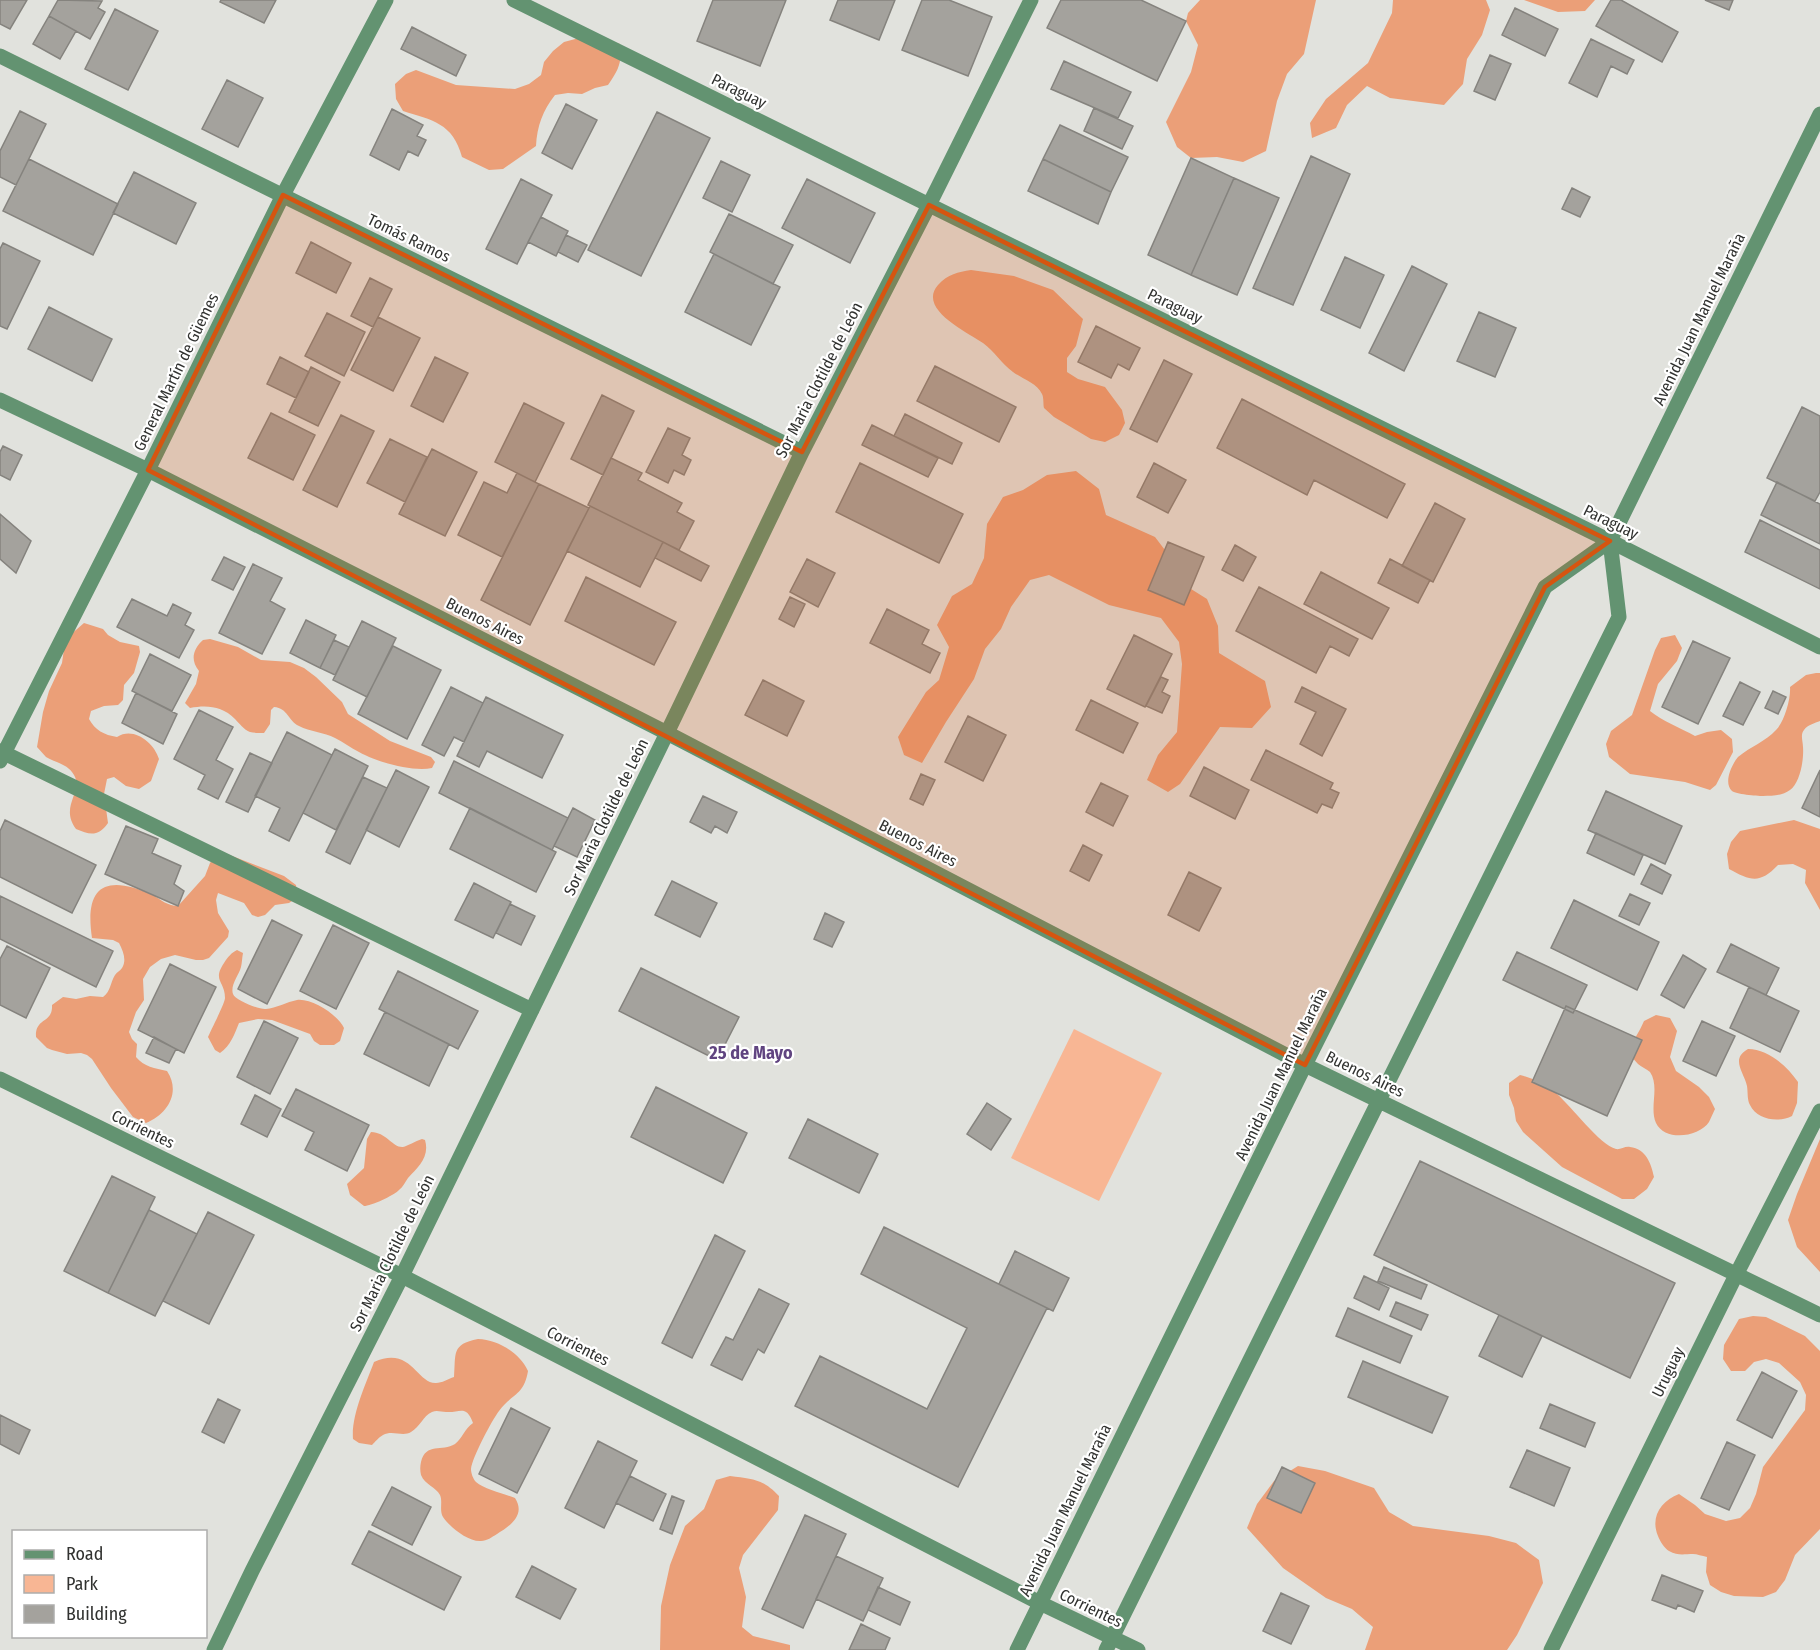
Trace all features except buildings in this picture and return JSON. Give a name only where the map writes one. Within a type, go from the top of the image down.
[{"type":"street","name":"General Martín de Güemes","points":[[1,755],[148,470],[283,195],[386,0]]},
{"type":"street","name":"Paraguay","points":[[514,0],[1820,647]]},
{"type":"street","name":"Sor Maria Clotilde de León","points":[[214,1650],[402,1276],[802,452],[1031,0]]},
{"type":"street","name":"Tomás Ramos","points":[[0,56],[802,452]]},
{"type":"street","name":"Avenida Juan Manuel Maraña","points":[[1017,1650],[1305,1065],[1545,587],[1610,541],[1820,114]]},
{"type":"street","name":"Buenos Aires","points":[[0,400],[148,470],[667,733],[1305,1065],[1820,1315]]},
{"type":"street","points":[[1109,1644],[1618,616],[1610,541]]},
{"type":"street","points":[[1,755],[532,1010]]},
{"type":"street","name":"Corrientes","points":[[0,1079],[402,1276],[1040,1603],[1109,1644],[1138,1650]]},
{"type":"street","name":"Uruguay","points":[[1551,1650],[1736,1275],[1820,1111]]},
{"type":"highlighted area","points":[[283,195],[802,452],[929,205],[1610,541],[1545,587],[1305,1065],[148,470]]},
{"type":"green space","points":[[1074,1029],[1162,1073],[1099,1201],[1011,1158]]},
{"type":"shaded area","points":[[1200,0],[1316,0],[1304,54],[1287,74],[1277,101],[1266,151],[1243,162],[1217,157],[1191,158],[1177,147],[1166,122],[1191,72],[1198,45],[1186,21],[1188,13]]},
{"type":"shaded area","points":[[1393,0],[1486,0],[1490,10],[1482,35],[1467,59],[1463,84],[1444,105],[1390,98],[1367,86],[1347,105],[1336,128],[1312,138],[1310,123],[1326,99],[1368,63],[1392,13]]},
{"type":"shaded area","points":[[1524,0],[1595,0],[1585,11],[1558,12]]},
{"type":"shaded area","points":[[579,38],[607,40],[620,44],[621,56],[615,75],[608,85],[582,94],[555,95],[541,119],[536,146],[503,169],[489,170],[462,157],[453,137],[447,130],[432,121],[403,111],[396,99],[395,84],[406,74],[416,70],[456,85],[515,89],[529,84],[541,75],[544,62],[564,42]]},
{"type":"shaded area","points":[[971,270],[1014,276],[1053,290],[1083,319],[1076,346],[1067,358],[1067,372],[1078,379],[1105,387],[1122,410],[1125,423],[1119,435],[1105,442],[1091,439],[1054,417],[1044,408],[1043,396],[1037,387],[1013,372],[987,346],[956,326],[939,311],[934,303],[933,294],[938,285],[953,274]]},
{"type":"shaded area","points":[[1076,471],[1099,489],[1106,515],[1155,537],[1171,558],[1183,584],[1207,599],[1218,626],[1219,653],[1265,681],[1271,707],[1252,728],[1220,727],[1180,784],[1168,792],[1147,780],[1158,755],[1177,732],[1182,664],[1179,642],[1161,618],[1109,605],[1049,575],[1030,580],[1011,607],[1001,629],[985,649],[974,679],[922,763],[904,755],[898,737],[926,692],[939,680],[949,647],[937,625],[952,596],[972,584],[984,558],[987,524],[1003,497],[1023,490],[1047,475]]},
{"type":"shaded area","points":[[84,623],[103,629],[120,642],[139,646],[140,652],[134,673],[124,685],[123,700],[118,705],[104,706],[91,711],[89,719],[91,723],[108,735],[117,737],[130,733],[142,738],[153,747],[159,759],[151,781],[139,789],[126,786],[114,777],[107,779],[104,794],[108,823],[101,831],[94,834],[76,829],[71,821],[71,806],[76,787],[74,775],[65,766],[46,757],[37,747],[43,712],[49,691],[62,663],[64,649],[69,636]]},
{"type":"shaded area","points":[[1675,635],[1682,648],[1677,661],[1658,684],[1650,711],[1695,736],[1721,730],[1732,739],[1733,752],[1716,785],[1710,790],[1685,782],[1630,774],[1609,757],[1606,744],[1611,731],[1632,715],[1661,638]]},
{"type":"shaded area","points":[[210,639],[238,647],[261,660],[290,662],[304,668],[342,702],[348,714],[390,741],[431,757],[435,762],[432,768],[415,769],[375,759],[331,736],[299,726],[279,708],[274,707],[271,710],[270,724],[264,733],[253,733],[220,709],[190,708],[185,703],[196,684],[199,671],[194,663],[195,651],[203,640]]},
{"type":"shaded area","points":[[1820,673],[1820,721],[1809,725],[1803,732],[1802,764],[1799,777],[1793,787],[1773,796],[1732,791],[1729,788],[1728,779],[1738,757],[1772,734],[1782,722],[1790,687],[1806,675]]},
{"type":"shaded area","points":[[1794,820],[1820,829],[1820,910],[1805,883],[1806,870],[1793,864],[1778,865],[1766,875],[1755,879],[1729,869],[1727,854],[1731,842],[1740,831]]},
{"type":"shaded area","points":[[227,854],[284,876],[296,885],[295,899],[289,903],[275,905],[265,915],[258,917],[252,915],[244,903],[218,893],[216,900],[218,913],[229,931],[228,937],[209,958],[196,960],[175,955],[161,959],[150,967],[143,979],[144,1000],[136,1012],[129,1032],[137,1044],[136,1057],[146,1065],[167,1071],[173,1087],[170,1102],[166,1108],[146,1123],[133,1117],[92,1059],[81,1053],[67,1054],[47,1048],[36,1037],[36,1031],[50,1015],[52,1005],[63,997],[76,999],[106,995],[115,975],[123,965],[124,956],[119,943],[113,940],[92,938],[90,920],[92,906],[95,896],[102,889],[111,885],[123,885],[178,906],[205,876],[214,858]]},
{"type":"shaded area","points":[[237,950],[243,953],[241,967],[232,991],[238,999],[263,1009],[297,1000],[310,1002],[330,1013],[341,1023],[344,1028],[340,1041],[334,1045],[320,1045],[310,1034],[272,1020],[258,1019],[239,1023],[227,1047],[220,1053],[215,1050],[208,1037],[225,998],[219,974],[227,959]]},
{"type":"shaded area","points":[[1656,1015],[1670,1018],[1677,1031],[1670,1057],[1676,1071],[1699,1087],[1709,1097],[1715,1109],[1704,1127],[1690,1134],[1674,1135],[1660,1129],[1654,1117],[1653,1078],[1650,1072],[1638,1064],[1629,1053],[1644,1021]]},
{"type":"shaded area","points":[[1748,1049],[1770,1055],[1798,1082],[1797,1103],[1792,1116],[1775,1120],[1763,1117],[1753,1110],[1749,1103],[1747,1086],[1739,1061]]},
{"type":"shaded area","points":[[1520,1075],[1539,1082],[1557,1094],[1609,1146],[1618,1149],[1636,1148],[1644,1154],[1654,1177],[1647,1189],[1634,1199],[1622,1199],[1562,1167],[1523,1132],[1516,1121],[1509,1095],[1509,1083]]},
{"type":"shaded area","points":[[371,1132],[381,1134],[399,1147],[425,1140],[426,1152],[416,1170],[400,1189],[382,1200],[364,1206],[350,1195],[347,1184],[364,1168],[367,1139]]},
{"type":"shaded area","points":[[1820,1139],[1820,1272],[1797,1247],[1788,1220]]},
{"type":"shaded area","points":[[1753,1316],[1766,1317],[1805,1336],[1820,1351],[1820,1529],[1795,1555],[1785,1580],[1776,1592],[1763,1597],[1734,1596],[1710,1585],[1706,1572],[1707,1557],[1669,1551],[1659,1538],[1655,1522],[1662,1505],[1679,1494],[1705,1514],[1726,1521],[1740,1518],[1750,1508],[1763,1467],[1805,1410],[1806,1395],[1800,1382],[1779,1363],[1766,1359],[1754,1362],[1745,1371],[1731,1371],[1723,1359],[1724,1345],[1739,1319]]},
{"type":"shaded area","points":[[478,1339],[507,1348],[519,1358],[528,1371],[520,1390],[496,1416],[472,1464],[471,1472],[476,1482],[515,1498],[519,1510],[518,1515],[507,1527],[489,1539],[481,1541],[465,1536],[446,1521],[442,1514],[440,1495],[425,1481],[420,1472],[423,1456],[427,1452],[450,1446],[460,1439],[473,1423],[468,1413],[465,1411],[432,1412],[411,1432],[386,1434],[372,1445],[359,1443],[353,1439],[354,1420],[374,1362],[397,1358],[412,1366],[429,1382],[436,1383],[454,1377],[455,1356],[459,1347]]},
{"type":"shaded area","points":[[1298,1466],[1325,1471],[1374,1488],[1389,1512],[1413,1526],[1489,1536],[1516,1543],[1539,1560],[1543,1583],[1507,1650],[1365,1650],[1373,1627],[1352,1609],[1326,1598],[1283,1568],[1247,1528],[1257,1504],[1274,1481]]},
{"type":"shaded area","points":[[730,1476],[757,1481],[768,1486],[779,1496],[778,1510],[743,1555],[739,1568],[746,1597],[742,1627],[753,1636],[790,1645],[790,1650],[660,1650],[661,1606],[670,1565],[685,1526],[704,1509],[716,1480]]},
{"type":"district","name":"25 de Mayo","points":[[751,1053]]}]
